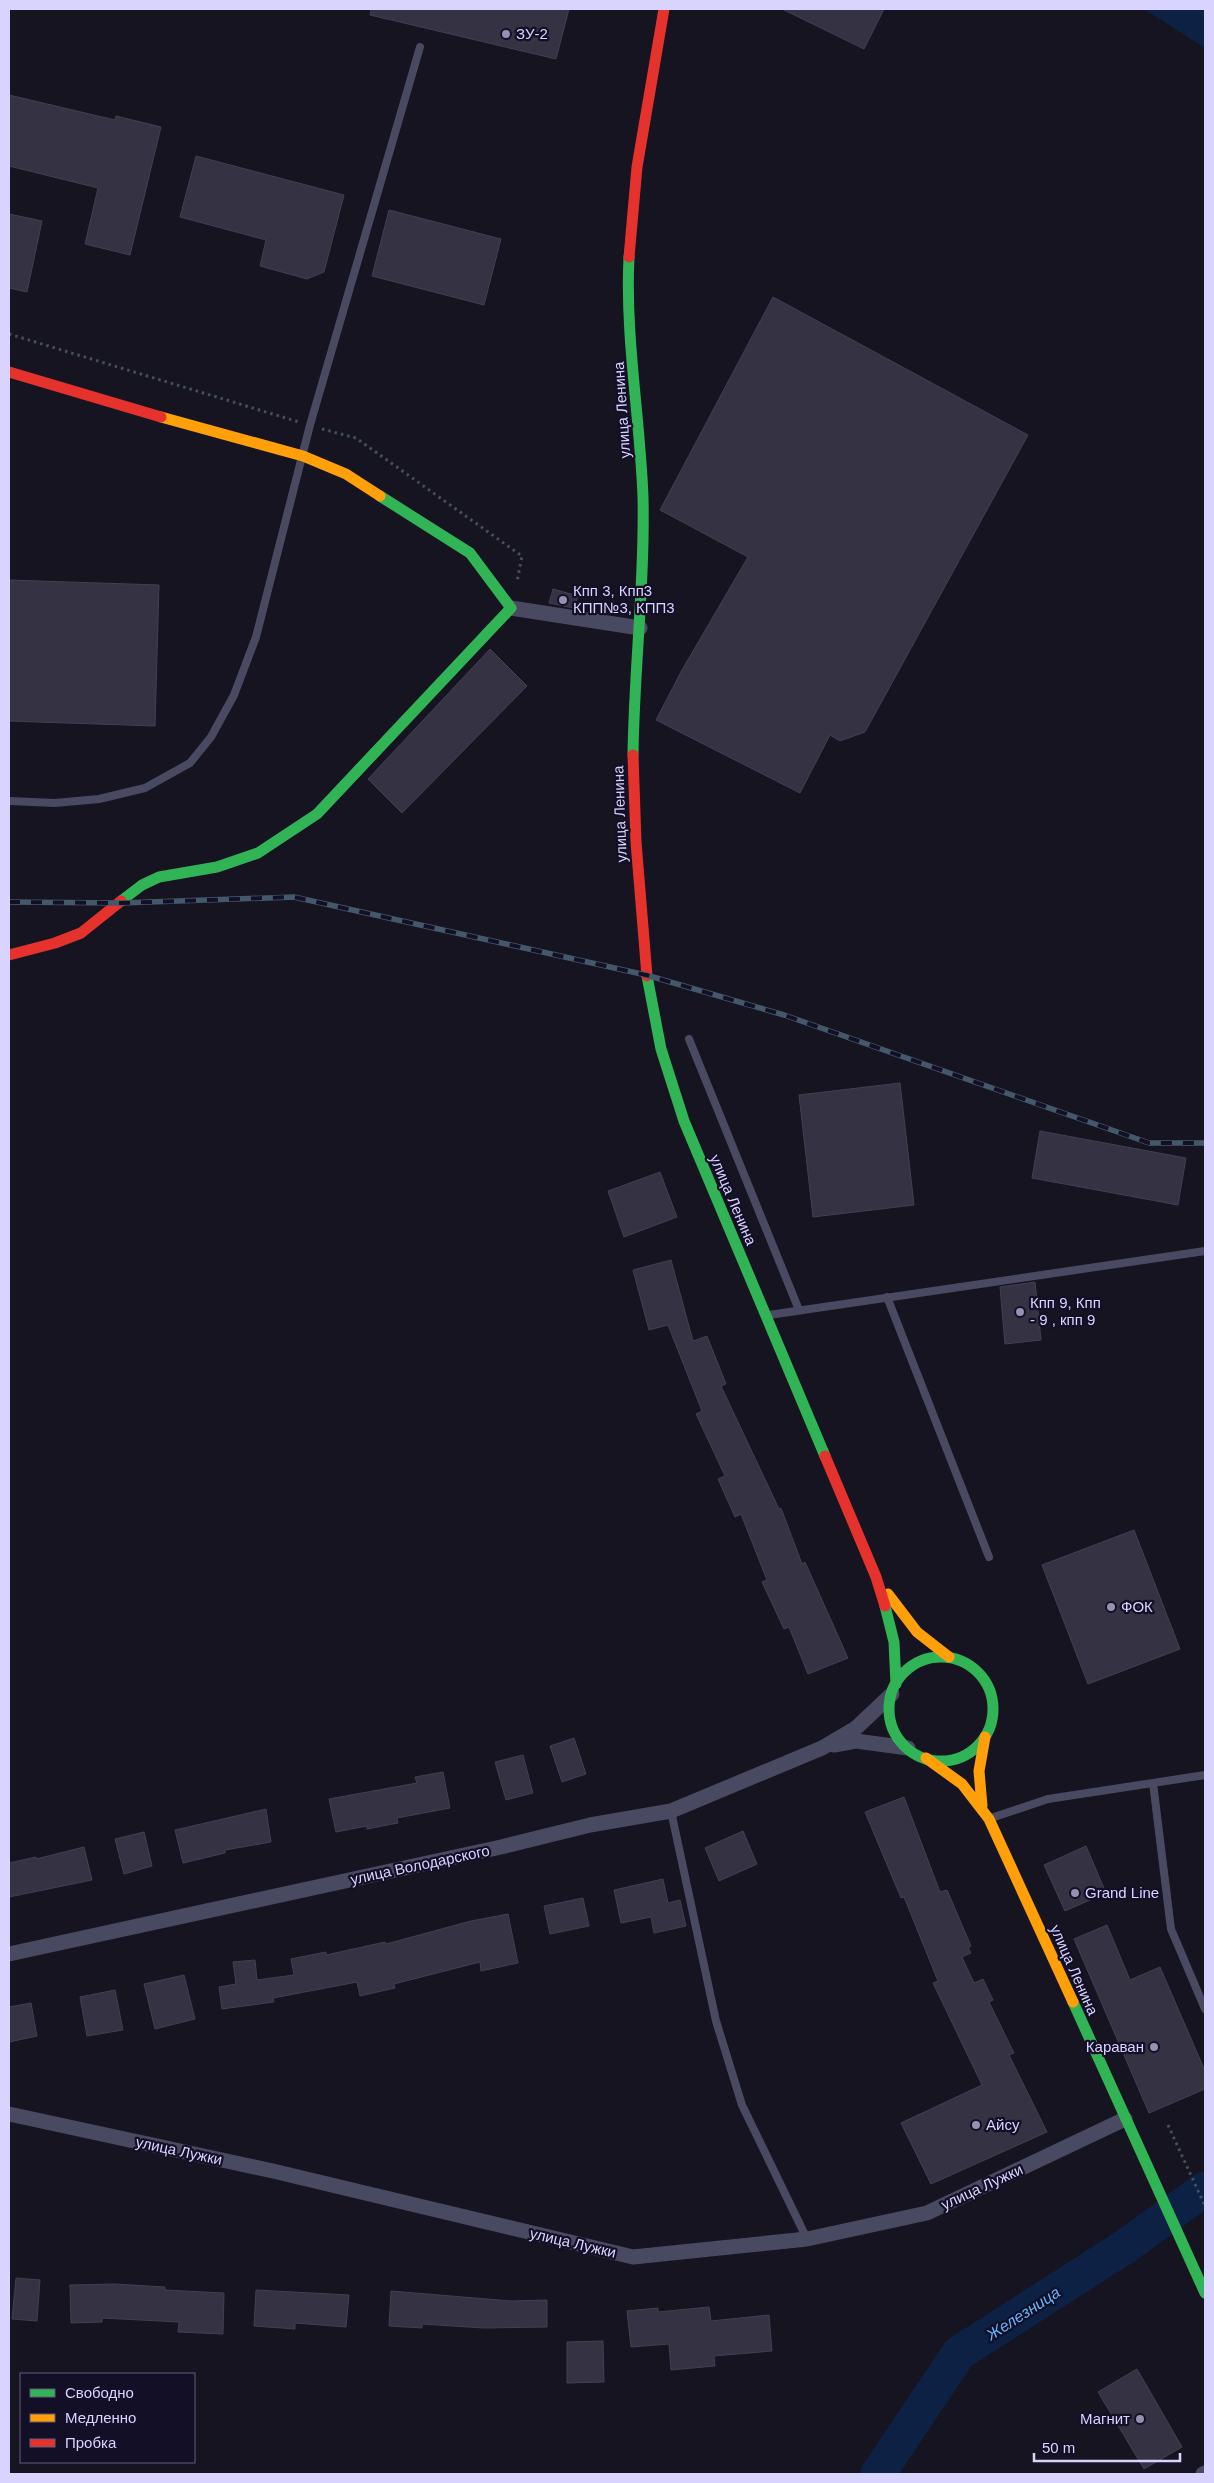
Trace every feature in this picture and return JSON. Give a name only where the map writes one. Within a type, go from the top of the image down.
[{"type":"street","name":"улица Ленина","points":[[664,9],[632,212],[629,263],[629,303],[642,486],[640,628],[633,750],[633,812],[646,975],[654,1023],[668,1074],[686,1126],[876,1577]]},
{"type":"street","points":[[9,372],[208,431],[303,456],[346,474],[470,553],[511,608],[640,628]]},
{"type":"street","points":[[9,955],[61,941],[82,933],[150,881],[174,872],[216,867],[249,858],[279,843],[316,814],[511,608]]},
{"type":"street","points":[[876,1577],[901,1614],[917,1632],[949,1657]]},
{"type":"street","points":[[876,1577],[894,1635],[897,1658],[890,1709],[892,1723],[898,1737],[908,1748],[947,1770],[982,1807]]},
{"type":"street","points":[[822,1748],[856,1728],[894,1689],[905,1671],[918,1662],[933,1657],[949,1657],[965,1662],[979,1672],[988,1686],[993,1703],[992,1720],[978,1762],[978,1779],[982,1807]]},
{"type":"street","points":[[926,1758],[943,1761],[960,1757],[974,1749],[986,1736]]},
{"type":"street","points":[[822,1748],[856,1741],[908,1748]]},
{"type":"street","name":"улица Володарского","points":[[9,1954],[501,1847],[590,1825],[671,1810],[822,1748]]},
{"type":"street","name":"улица Ленина","points":[[982,1807],[1205,2293]]},
{"type":"street","name":"улица Лужки","points":[[9,2114],[273,2171],[633,2257],[807,2239],[927,2212],[1125,2119]]},
{"type":"lane","points":[[9,801],[55,803],[99,799],[144,788],[190,763],[211,737],[234,695],[256,637],[303,456],[420,47]]},
{"type":"lane","points":[[689,1038],[800,1310]]},
{"type":"lane","points":[[766,1316],[1205,1251]]},
{"type":"lane","points":[[887,1298],[989,1557]]},
{"type":"lane","points":[[989,1819],[1048,1799],[1205,1775]]},
{"type":"lane","points":[[1153,1783],[1171,1929],[1205,2009]]},
{"type":"lane","points":[[671,1810],[716,2021],[742,2105],[807,2239]]},
{"type":"path","points":[[1168,2125],[1205,2206]]},
{"type":"water","points":[[1144,9],[1205,9],[1205,48]]},
{"type":"building","name":"ЗУ-2","points":[[371,9],[569,9],[556,59],[370,15]]},
{"type":"building","points":[[782,9],[884,9],[864,49]]},
{"type":"building","points":[[9,95],[115,120],[116,116],[161,127],[130,255],[85,244],[98,188],[9,166]]},
{"type":"building","points":[[196,156],[344,195],[324,272],[307,279],[260,266],[266,240],[180,217]]},
{"type":"building","points":[[389,210],[501,239],[484,305],[372,276]]},
{"type":"building","points":[[9,214],[42,221],[27,292],[9,288]]},
{"type":"building","points":[[773,297],[1028,435],[865,732],[840,741],[830,735],[800,793],[656,720],[682,670],[748,557],[660,510]]},
{"type":"building","points":[[9,580],[159,585],[155,726],[9,721]]},
{"type":"building","name":"Кпп 3, Кпп3 КПП№3, КПП3","points":[[553,589],[578,596],[574,608],[549,603]]},
{"type":"building","points":[[490,649],[527,686],[402,813],[368,779]]},
{"type":"building","points":[[900,1083],[914,1205],[813,1217],[799,1095]]},
{"type":"building","points":[[1040,1131],[1186,1158],[1178,1205],[1032,1178]]},
{"type":"building","points":[[660,1172],[677,1217],[624,1237],[608,1191]]},
{"type":"building","points":[[671,1260],[693,1341],[707,1336],[726,1384],[721,1386],[779,1509],[781,1508],[802,1564],[805,1562],[848,1658],[808,1674],[789,1627],[784,1629],[762,1582],[767,1580],[741,1514],[735,1517],[718,1479],[725,1476],[696,1414],[702,1411],[668,1325],[649,1330],[633,1270]]},
{"type":"building","name":"Кпп 9, Кпп - 9 , кпп 9","points":[[1035,1282],[1041,1340],[1005,1344],[1000,1287]]},
{"type":"building","name":"ФОК","points":[[1134,1530],[1180,1649],[1088,1684],[1042,1565]]},
{"type":"building","points":[[574,1738],[586,1774],[562,1782],[550,1746]]},
{"type":"building","points":[[523,1755],[533,1793],[506,1800],[495,1762]]},
{"type":"building","points":[[443,1772],[450,1808],[397,1818],[398,1823],[336,1832],[329,1799],[417,1783],[415,1777]]},
{"type":"building","points":[[904,1797],[940,1892],[947,1890],[971,1946],[968,1948],[971,1953],[962,1957],[974,1983],[983,1979],[993,2000],[989,2002],[1014,2053],[1009,2055],[1047,2132],[931,2184],[901,2123],[982,2085],[933,1983],[938,1981],[904,1897],[901,1898],[865,1812]]},
{"type":"building","points":[[266,1809],[271,1842],[225,1850],[225,1853],[183,1863],[175,1830]]},
{"type":"building","points":[[743,1831],[757,1864],[719,1881],[705,1848]]},
{"type":"building","points":[[144,1832],[152,1866],[124,1874],[115,1839]]},
{"type":"building","points":[[1086,1846],[1106,1893],[1065,1911],[1044,1865]]},
{"type":"building","points":[[84,1847],[92,1880],[9,1897],[9,1863],[36,1857],[36,1859]]},
{"type":"building","points":[[663,1879],[668,1903],[680,1900],[686,1926],[654,1933],[651,1917],[621,1923],[614,1890]]},
{"type":"building","points":[[583,1898],[589,1926],[550,1934],[544,1906]]},
{"type":"building","points":[[508,1914],[518,1963],[481,1971],[480,1962],[394,1984],[395,1988],[360,1996],[357,1982],[273,1998],[274,2002],[222,2009],[219,1987],[236,1984],[233,1962],[255,1960],[257,1980],[294,1975],[291,1959],[326,1952],[326,1955],[385,1942],[386,1944],[471,1921]]},
{"type":"building","points":[[1107,1925],[1130,1980],[1160,1967],[1205,2071],[1205,2089],[1149,2113],[1074,1939]]},
{"type":"building","points":[[184,1975],[195,2019],[155,2029],[144,1984]]},
{"type":"building","points":[[115,1990],[123,2030],[87,2036],[80,1997]]},
{"type":"building","points":[[31,2003],[37,2036],[9,2042],[9,2007]]},
{"type":"building","points":[[16,2278],[40,2280],[37,2321],[12,2319]]},
{"type":"building","points":[[115,2284],[165,2287],[165,2290],[224,2293],[223,2334],[178,2332],[179,2322],[102,2318],[102,2322],[71,2323],[70,2285]]},
{"type":"building","points":[[256,2290],[349,2295],[346,2327],[295,2323],[295,2329],[254,2326]]},
{"type":"building","points":[[391,2291],[511,2301],[547,2300],[547,2327],[484,2328],[422,2324],[422,2328],[389,2326]]},
{"type":"building","points":[[709,2307],[711,2321],[769,2315],[772,2351],[714,2356],[715,2366],[671,2370],[669,2344],[631,2347],[627,2311],[658,2308],[658,2312]]},
{"type":"building","points":[[603,2341],[604,2382],[567,2383],[567,2342]]},
{"type":"building","name":"Магнит","points":[[1137,2369],[1182,2447],[1144,2469],[1098,2392]]},
{"type":"waterway","name":"Железница","points":[[878,2474],[959,2353],[1123,2248],[1205,2189]]},
{"type":"railway","points":[[9,902],[121,903],[294,897],[646,975],[784,1015],[1149,1143],[1205,1143]]},
{"type":"traffic: fast","points":[[629,257],[629,317],[643,497],[642,562],[633,755]]},
{"type":"traffic: fast","points":[[121,901],[142,885],[159,877],[217,867],[258,853],[317,814],[511,608],[470,553],[380,496]]},
{"type":"traffic: fast","points":[[647,976],[661,1049],[684,1121],[825,1456]]},
{"type":"traffic: fast","points":[[885,1606],[894,1642],[896,1684]]},
{"type":"traffic: fast","points":[[941,1657],[961,1661],[970,1666],[984,1680],[989,1689],[993,1709],[989,1729],[984,1738],[970,1752],[961,1757],[941,1761],[921,1757],[912,1752],[898,1738],[893,1729],[889,1709],[893,1689],[898,1680],[912,1666],[921,1661],[941,1657]]},
{"type":"traffic: fast","points":[[1073,2002],[1205,2293]]},
{"type":"traffic: slow","points":[[161,417],[303,456],[346,474],[380,496]]},
{"type":"traffic: slow","points":[[888,1594],[917,1632],[949,1657]]},
{"type":"traffic: slow","points":[[982,1806],[979,1771],[985,1737]]},
{"type":"traffic: slow","points":[[926,1758],[962,1784],[989,1819],[1073,2002]]},
{"type":"traffic: jam","points":[[629,257],[637,167],[664,9]]},
{"type":"traffic: jam","points":[[9,372],[161,417]]},
{"type":"traffic: jam","points":[[633,755],[636,842],[647,976]]},
{"type":"traffic: jam","points":[[9,955],[55,943],[81,933],[121,901]]},
{"type":"traffic: jam","points":[[825,1456],[876,1577],[885,1606]]},
{"type":"place","name":"ЗУ-2","points":[[506,34]]},
{"type":"place","name":"Кпп 3, Кпп3 КПП№3, КПП3","points":[[563,600]]},
{"type":"place","name":"Кпп 9, Кпп - 9 , кпп 9","points":[[1020,1312]]},
{"type":"place","name":"ФОК","points":[[1111,1607]]},
{"type":"place","name":"Grand Line","points":[[1075,1893]]},
{"type":"place","name":"Караван","points":[[1154,2047]]},
{"type":"place","name":"Айсу","points":[[976,2125]]},
{"type":"place","name":"Магнит","points":[[1140,2419]]}]
